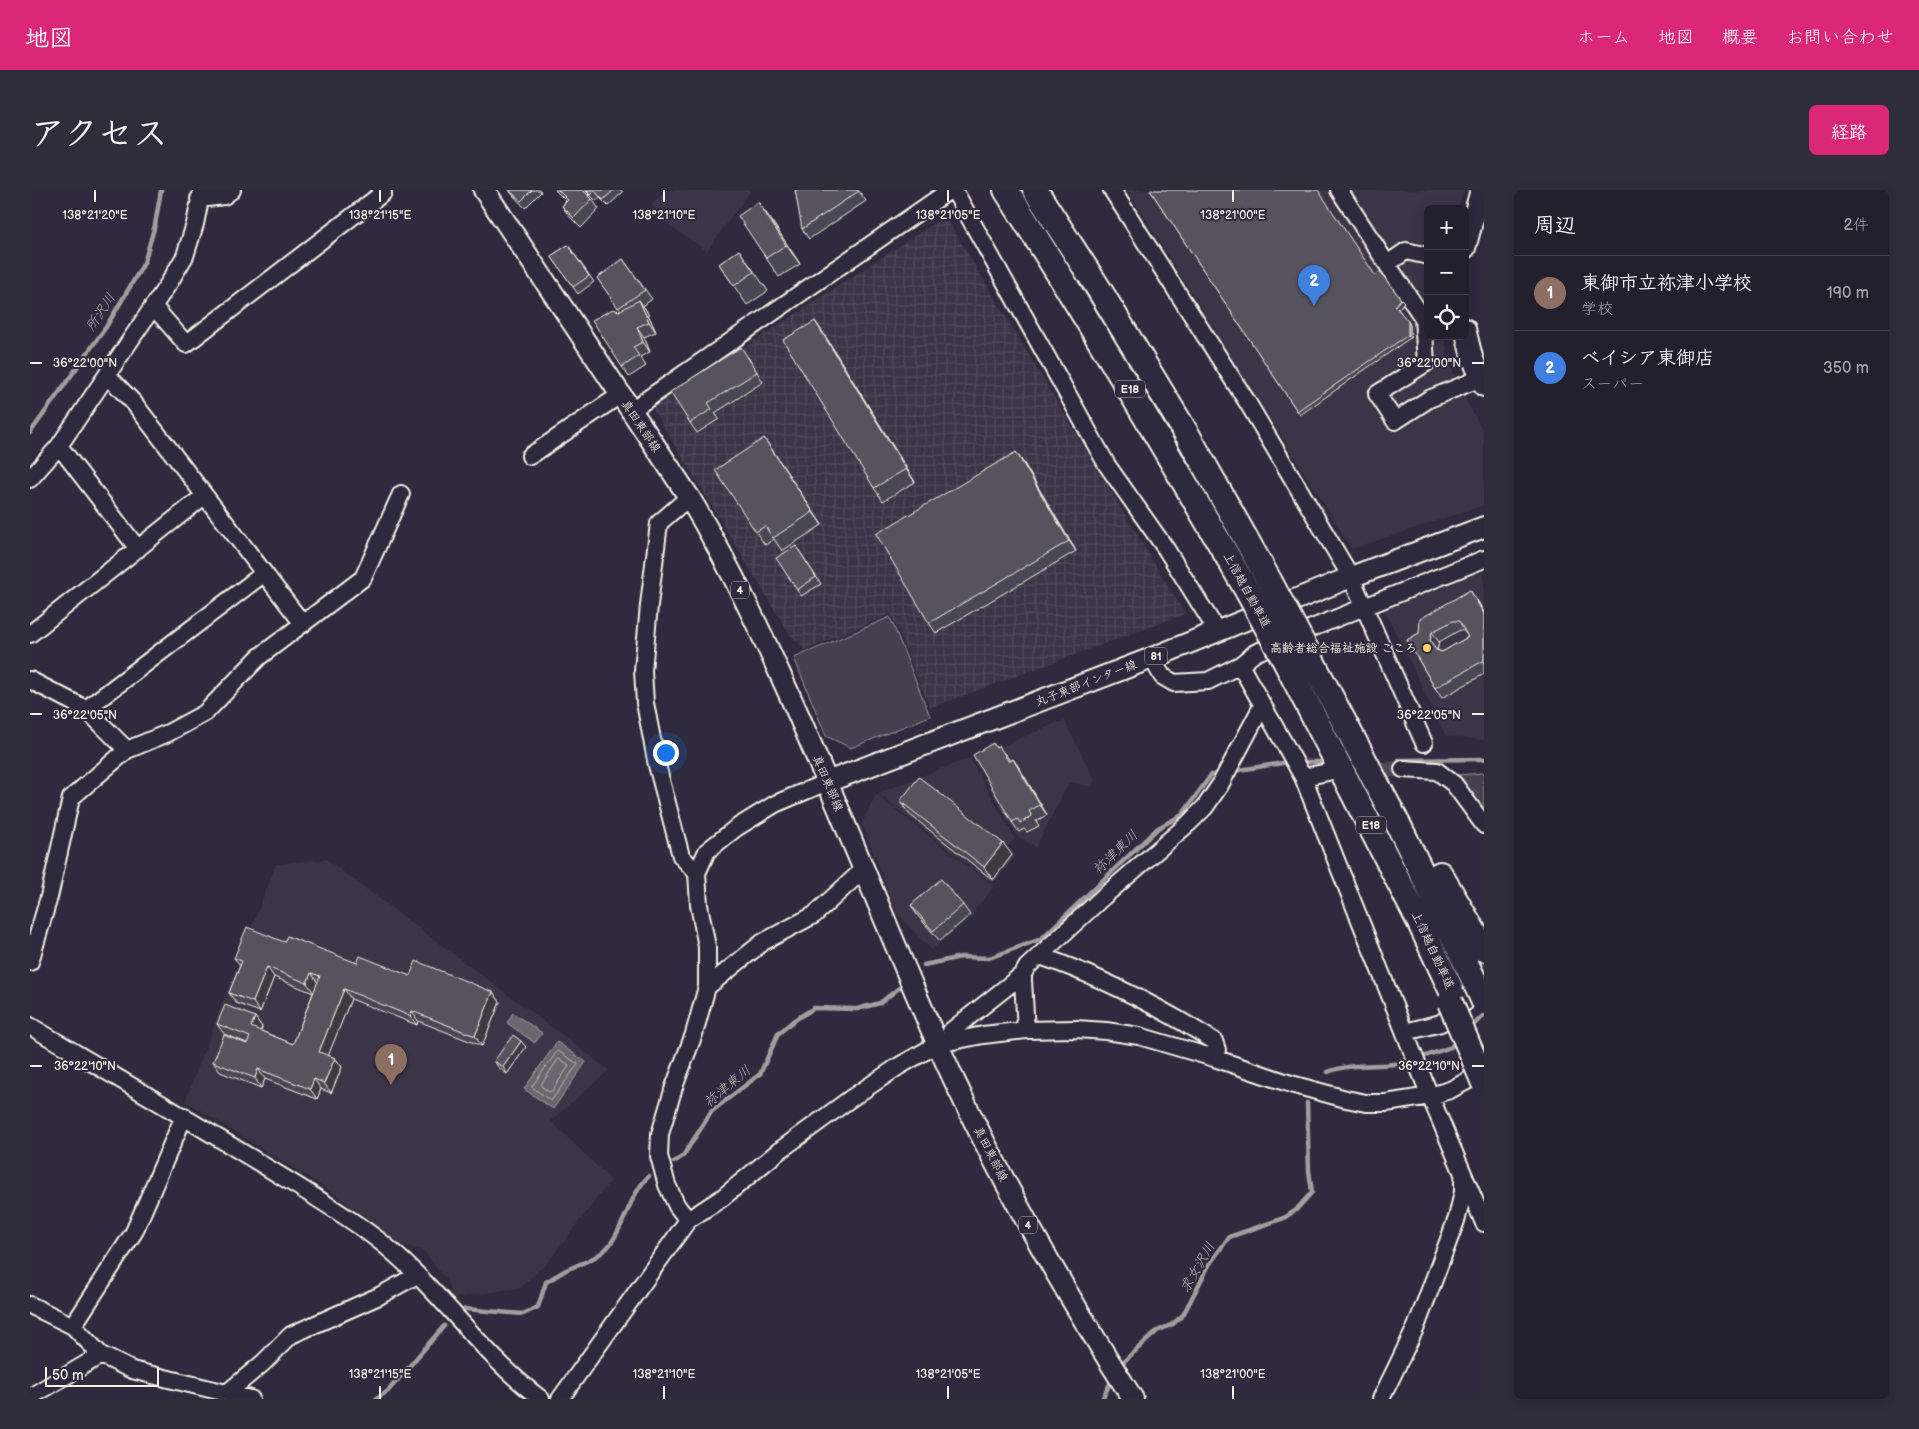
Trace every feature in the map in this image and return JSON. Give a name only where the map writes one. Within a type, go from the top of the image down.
[{"type":"highway","name":"上信越自動車道","points":[[1006,190],[1074,297],[1163,444],[1248,592],[1419,920],[1453,1000],[1484,1061]]},
{"type":"highway","name":"上信越自動車道","points":[[1035,190],[1097,286],[1188,436],[1270,582],[1359,748],[1481,990]]},
{"type":"highway","points":[[1359,748],[1428,853],[1484,950]]},
{"type":"highway","points":[[1453,1000],[1484,1083]]},
{"type":"main road","points":[[1469,234],[1481,190]]},
{"type":"main road","name":"真田東部線","points":[[487,191],[689,498],[719,547],[766,641],[864,869],[944,1038],[990,1154],[1056,1274],[1132,1399]]},
{"type":"main road","points":[[1468,340],[1472,357],[1482,382]]},
{"type":"main road","name":"丸子東部インター線","points":[[827,782],[1152,658],[1484,527]]},
{"type":"street","points":[[30,479],[59,446],[154,306],[185,256],[195,224],[200,195],[224,196],[232,190]]},
{"type":"street","points":[[154,306],[186,344],[383,193],[381,190]]},
{"type":"street","points":[[530,456],[625,403],[950,190]]},
{"type":"street","points":[[954,190],[1107,464],[1166,549],[1217,631]]},
{"type":"street","points":[[1112,190],[1246,400],[1351,578],[1424,743]]},
{"type":"street","points":[[1340,190],[1423,318],[1426,362],[1377,394],[1395,422],[1429,399],[1482,382]]},
{"type":"street","points":[[1387,264],[1406,251],[1424,255]]},
{"type":"street","points":[[107,375],[134,403],[303,624]]},
{"type":"street","points":[[59,446],[138,549]]},
{"type":"street","points":[[30,962],[49,897],[71,798],[127,750],[168,733],[206,713],[258,657],[363,578],[401,494]]},
{"type":"street","points":[[30,634],[204,496]]},
{"type":"street","points":[[689,498],[660,523],[649,605],[643,671],[644,703],[657,765],[681,856],[696,874]]},
{"type":"street","points":[[1152,658],[1162,676],[1174,683],[1208,681],[1240,664],[1255,653],[1364,607],[1484,560]]},
{"type":"street","points":[[86,709],[263,574]]},
{"type":"street","points":[[1240,664],[1301,773],[1430,1096],[1484,1223]]},
{"type":"street","points":[[30,680],[86,709],[127,750]]},
{"type":"street","points":[[560,1399],[688,1220],[722,1198],[779,1151],[850,1098],[944,1038],[1023,974],[1027,967],[1103,897],[1189,823],[1204,807],[1227,773],[1262,706]]},
{"type":"street","points":[[1403,769],[1437,771],[1454,784],[1484,825]]},
{"type":"street","points":[[1301,773],[1328,772]]},
{"type":"street","points":[[688,1220],[677,1206],[667,1185],[659,1156],[660,1134],[674,1087],[694,1034],[707,987],[707,947],[699,905],[696,874],[707,851],[736,828],[775,804],[827,782]]},
{"type":"street","points":[[707,987],[763,942],[814,915],[864,869]]},
{"type":"street","points":[[1040,956],[1089,973],[1146,1000],[1214,1041],[1217,1050],[1214,1058]]},
{"type":"street","points":[[1023,974],[1026,1030]]},
{"type":"street","points":[[1407,1038],[1441,1023],[1481,990]]},
{"type":"street","points":[[30,1026],[184,1116],[373,1236],[417,1274],[474,1337],[521,1384],[541,1399]]},
{"type":"street","points":[[944,1038],[1026,1030],[1076,1029],[1106,1031],[1140,1036],[1291,1084],[1356,1101],[1386,1103],[1430,1096],[1450,1090],[1484,1069]]},
{"type":"street","points":[[73,1326],[134,1232],[184,1116]]},
{"type":"street","points":[[1381,1399],[1416,1327],[1457,1218],[1463,1192],[1462,1172]]},
{"type":"street","points":[[227,1393],[264,1363],[291,1335],[379,1296],[417,1274]]},
{"type":"street","points":[[30,1305],[73,1326],[101,1355],[132,1370],[250,1399]]},
{"type":"street","points":[[30,1397],[101,1355]]},
{"type":"shaded area","points":[[666,190],[751,190],[707,251],[661,220],[652,204]]},
{"type":"shaded area","points":[[1127,190],[1464,190],[1459,205],[1424,205],[1424,340],[1445,340],[1448,361],[1471,410],[1484,432],[1484,505],[1352,549]]},
{"type":"shaded area","points":[[945,216],[1185,614],[930,708],[891,614],[805,650],[788,632],[652,408]]},
{"type":"shaded area","points":[[1484,572],[1484,740],[1446,736],[1384,609],[1447,582]]},
{"type":"shaded area","points":[[1064,720],[1095,780],[1092,787],[1069,782],[1036,847],[1017,836],[973,758]]},
{"type":"shaded area","points":[[970,758],[1015,839],[1007,847],[1016,855],[993,884],[877,793]]},
{"type":"shaded area","points":[[876,794],[994,887],[976,908],[975,914],[931,950],[896,912],[862,823]]},
{"type":"shaded area","points":[[326,859],[609,1070],[551,1121],[611,1180],[548,1262],[520,1288],[452,1298],[447,1281],[423,1251],[399,1243],[335,1194],[185,1101],[276,864]]},
{"type":"green space","points":[[890,617],[930,716],[851,748],[826,736],[794,658]]},
{"type":"green space","points":[[1484,773],[1484,819],[1471,802],[1457,775]]},
{"type":"water","points":[[513,1013],[542,1033],[535,1043],[507,1023]]},
{"type":"water","points":[[557,1042],[586,1062],[553,1109],[524,1089]]},
{"type":"building","points":[[509,190],[532,190],[521,201]]},
{"type":"building","points":[[558,190],[583,190],[592,199],[574,218],[562,206],[568,200]]},
{"type":"building","points":[[587,190],[614,190],[603,200],[595,191],[591,195]]},
{"type":"building","points":[[795,190],[858,190],[859,191],[802,229]]},
{"type":"building","points":[[1150,190],[1318,190],[1375,275],[1380,272],[1401,299],[1395,306],[1408,321],[1408,335],[1297,411]]},
{"type":"building","points":[[758,202],[786,245],[766,258],[738,216]]},
{"type":"building","points":[[568,245],[589,276],[573,287],[551,256]]},
{"type":"building","points":[[739,250],[754,272],[734,286],[719,264]]},
{"type":"building","points":[[623,259],[645,290],[618,308],[597,278]]},
{"type":"building","points":[[639,300],[649,322],[637,327],[643,342],[633,347],[639,356],[622,367],[592,320],[613,309],[619,311]]},
{"type":"building","points":[[815,321],[906,469],[874,488],[783,340]]},
{"type":"building","points":[[741,347],[757,372],[708,403],[712,409],[690,423],[670,392]]},
{"type":"building","points":[[764,438],[813,512],[773,538],[765,526],[756,532],[715,470]]},
{"type":"building","points":[[1016,452],[1069,541],[929,623],[876,534]]},
{"type":"building","points":[[796,546],[816,577],[797,590],[776,558]]},
{"type":"building","name":"高齢者総合福祉施設 こころ","points":[[1470,590],[1484,614],[1484,663],[1483,661],[1435,688],[1407,640],[1419,633],[1420,619]],"holes":[[[1453,621],[1459,621],[1468,637],[1442,652],[1436,650],[1430,640],[1432,632]]]},
{"type":"building","points":[[993,743],[996,748],[999,746],[1009,762],[1013,759],[1040,805],[1029,811],[1032,816],[1020,823],[1018,819],[1012,822],[973,755]]},
{"type":"building","points":[[919,777],[1003,843],[984,867],[900,801]]},
{"type":"building","points":[[941,879],[963,905],[933,931],[911,905]]},
{"type":"building","points":[[247,927],[284,942],[287,936],[357,963],[360,956],[410,976],[416,961],[493,992],[475,1036],[412,1011],[410,1016],[344,989],[319,1052],[335,1058],[324,1083],[314,1079],[310,1089],[258,1069],[255,1078],[213,1062],[224,1035],[247,1044],[250,1037],[217,1024],[225,1005],[255,1017],[251,1027],[293,1044],[320,976],[311,973],[307,983],[267,967],[253,1002],[229,993],[242,961],[234,958]]},
{"type":"building","points":[[513,1035],[521,1041],[503,1067],[494,1061]]},
{"type":"waterway","name":"所沢川","points":[[30,433],[106,327],[144,263],[155,225],[161,190]]},
{"type":"waterway","name":"祢津東川","points":[[1399,760],[1484,759]]},
{"type":"waterway","name":"祢津東川","points":[[1233,771],[1289,762]]},
{"type":"waterway","name":"祢津東川","points":[[1299,762],[1320,762]]},
{"type":"waterway","name":"祢津東川","points":[[924,965],[961,957],[989,958],[1041,939],[1158,828],[1182,815],[1211,775],[1223,773]]},
{"type":"waterway","name":"祢津東川","points":[[674,1162],[683,1156],[712,1111],[760,1074],[778,1034],[793,1021],[814,1008],[857,1009],[880,1003],[899,988]]},
{"type":"waterway","name":"求女沢川","points":[[1470,1028],[1484,1015]]},
{"type":"waterway","name":"求女沢川","points":[[1420,1058],[1451,1047],[1457,1040]]},
{"type":"waterway","name":"求女沢川","points":[[1328,1072],[1349,1067],[1391,1065],[1412,1061]]},
{"type":"waterway","name":"求女沢川","points":[[1120,1367],[1157,1331],[1173,1324],[1183,1315],[1209,1265],[1229,1237],[1284,1218],[1296,1210],[1312,1192],[1309,1171],[1307,1103]]},
{"type":"waterway","name":"祢津東川","points":[[465,1309],[523,1314],[538,1307],[546,1282],[602,1253],[607,1248],[621,1226],[637,1191],[649,1176]]},
{"type":"waterway","name":"祢津東川","points":[[376,1399],[388,1391],[444,1326]]},
{"type":"waterway","name":"求女沢川","points":[[1102,1399],[1113,1378]]},
{"type":"tunnel","points":[[1333,772],[1403,769]]},
{"type":"place","name":"ベイシア東御店","points":[[1314,306]]},
{"type":"place","name":"高齢者総合福祉施設 こころ","points":[[1427,648]]},
{"type":"place","name":"東御市立祢津小学校","points":[[391,1085]]}]
